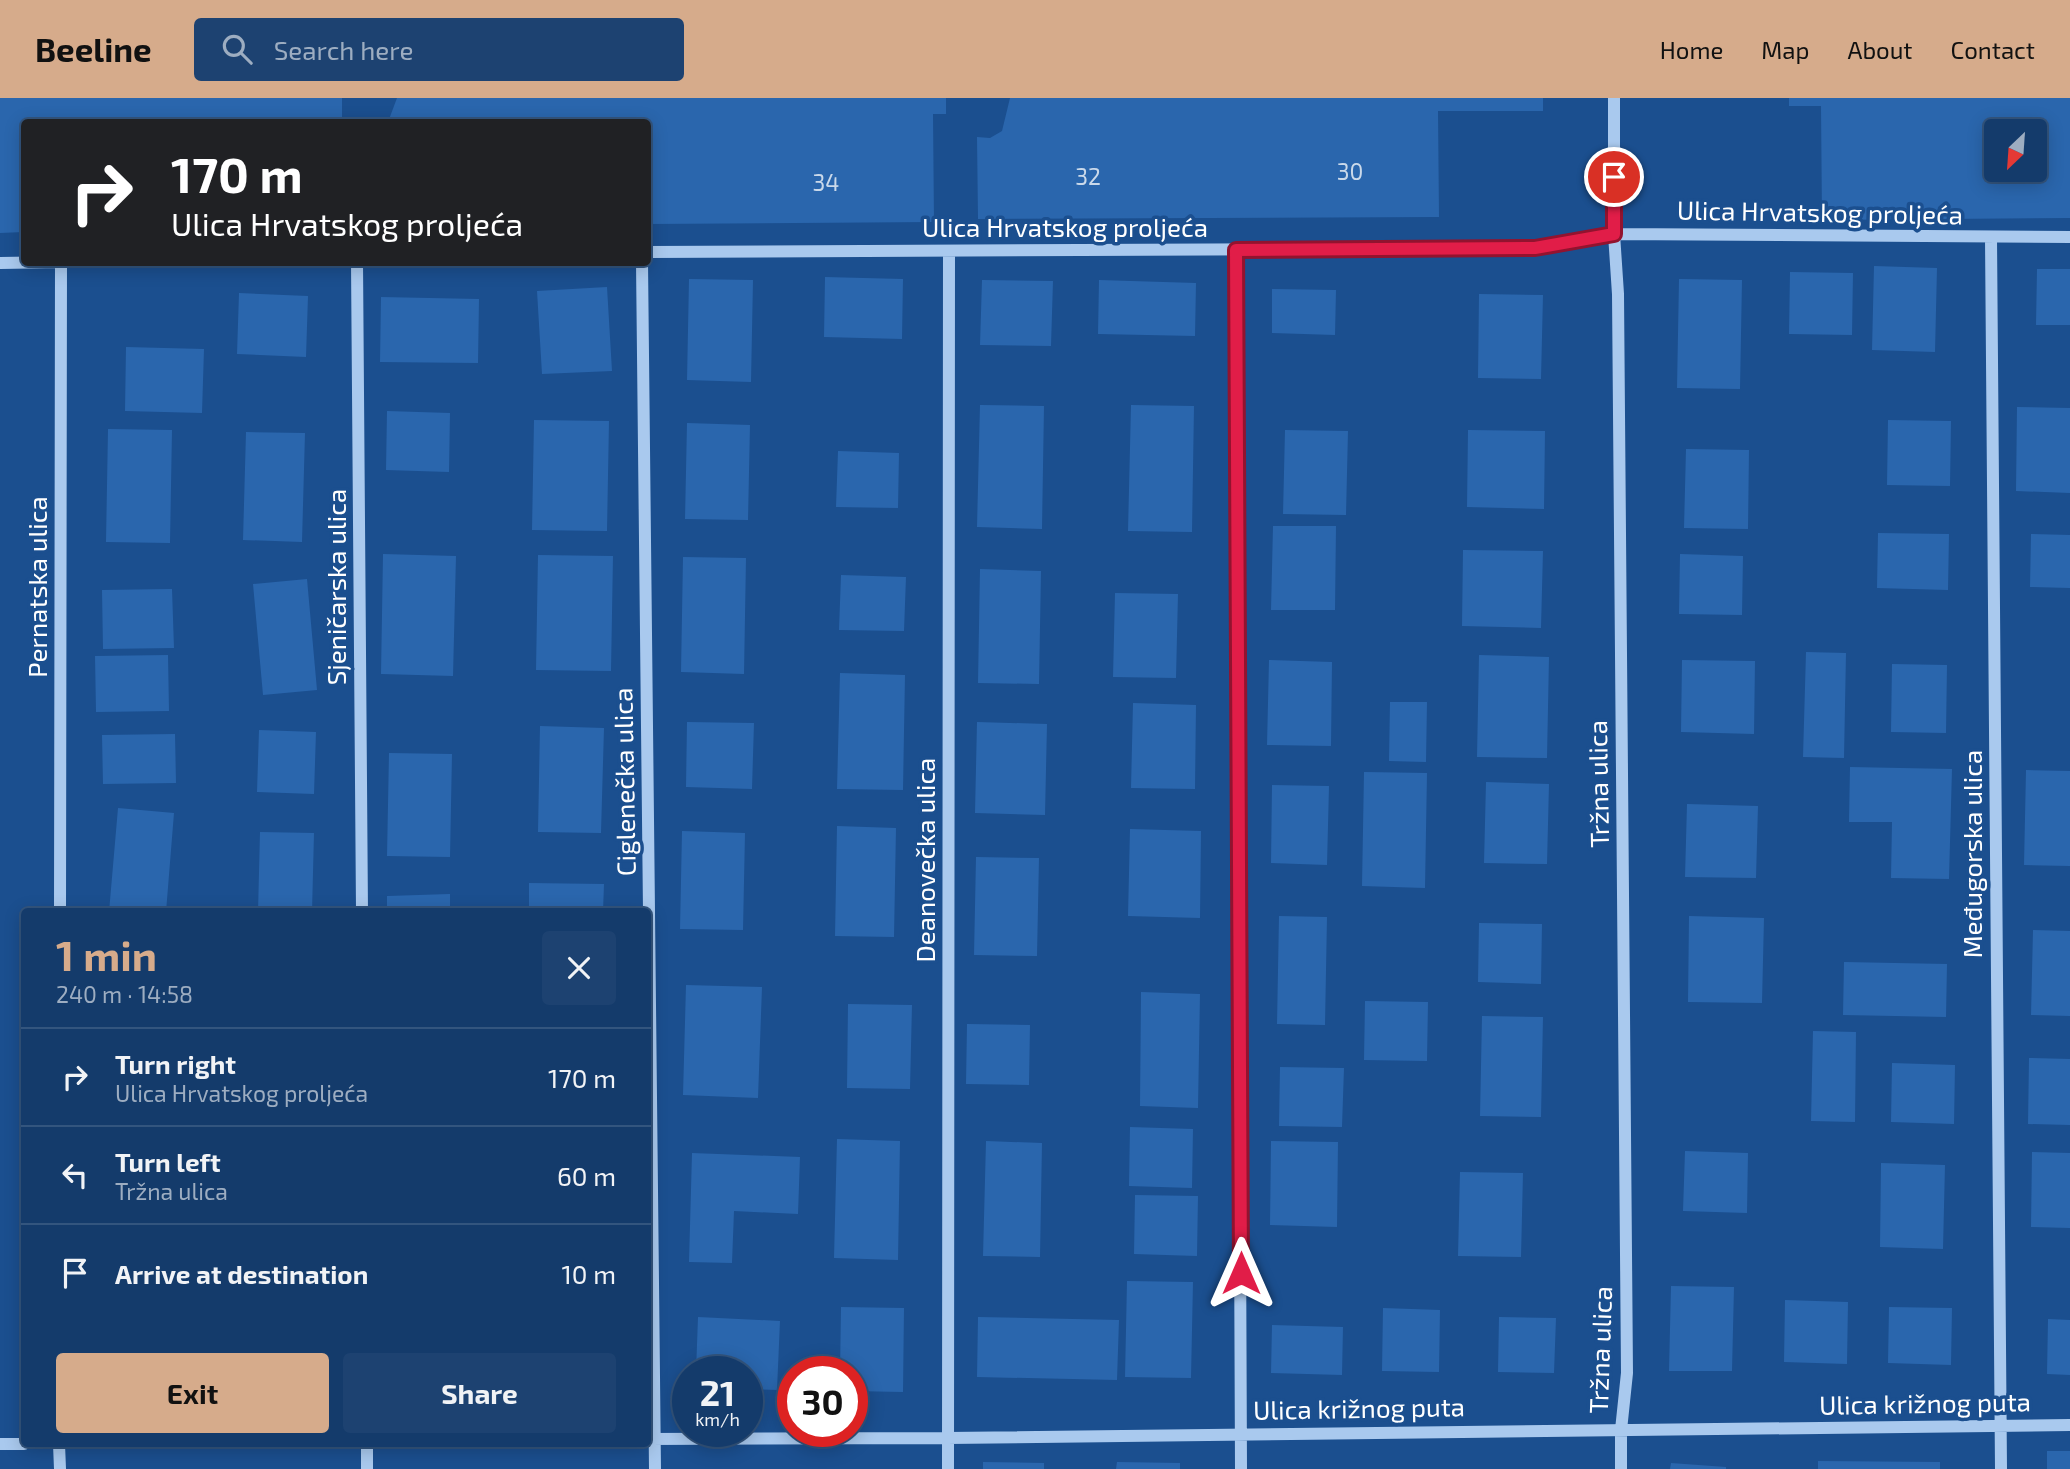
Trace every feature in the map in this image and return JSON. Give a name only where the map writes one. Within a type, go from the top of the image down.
[{"type":"street","name":"Tržna ulica","points":[[1614,98],[1627,1373],[1621,1430],[1621,1469]]},
{"type":"street","name":"Ulica Hrvatskog proljeća","points":[[651,252],[1535,248],[1614,234],[2070,237]]},
{"type":"street","name":"Međugorska ulica","points":[[1991,238],[2001,1469]]},
{"type":"street","points":[[1236,250],[1241,1469]]},
{"type":"street","name":"Deanovečka ulica","points":[[948,1469],[949,252]]},
{"type":"street","points":[[0,263],[21,263]]},
{"type":"street","name":"Pernatska ulica","points":[[60,908],[61,266]]},
{"type":"street","name":"Sjeničarska ulica","points":[[357,266],[362,908]]},
{"type":"street","name":"Ciglenečka ulica","points":[[642,266],[647,908]]},
{"type":"street","name":"Ulica križnog puta","points":[[651,1439],[2070,1425]]},
{"type":"street","name":"Ciglenečka ulica","points":[[651,1439],[655,1469]]},
{"type":"street","points":[[0,1444],[21,1444]]},
{"type":"street","points":[[59,1447],[60,1469]]},
{"type":"street","points":[[367,1447],[367,1469]]},
{"type":"building","points":[[0,98],[342,98],[342,117],[335,119],[21,119],[21,232],[0,233]]},
{"type":"building","points":[[397,98],[946,98],[946,114],[933,114],[934,222],[651,224],[651,119],[389,119]]},
{"type":"building","points":[[1010,98],[1543,98],[1543,111],[1438,111],[1439,217],[978,219],[977,137],[990,138],[1002,131]]},
{"type":"building","points":[[1789,98],[2070,98],[2070,218],[1822,220],[1821,106],[1789,106]]},
{"type":"building","points":[[1874,266],[1937,268],[1935,352],[1872,350]]},
{"type":"building","points":[[2037,269],[2070,269],[2070,325],[2036,325]]},
{"type":"building","points":[[1790,272],[1853,273],[1852,335],[1789,334]]},
{"type":"building","points":[[825,277],[903,279],[902,339],[824,337]]},
{"type":"building","points":[[689,279],[753,280],[751,382],[687,380]]},
{"type":"building","points":[[1679,279],[1742,280],[1740,389],[1677,388]]},
{"type":"building","points":[[982,280],[1053,281],[1051,346],[980,345]]},
{"type":"building","points":[[1099,280],[1196,283],[1195,336],[1098,334]]},
{"type":"building","points":[[607,287],[612,371],[542,374],[537,291]]},
{"type":"building","points":[[1272,289],[1336,290],[1335,335],[1272,333]]},
{"type":"building","points":[[239,293],[308,296],[306,357],[237,354]]},
{"type":"building","points":[[1479,294],[1543,295],[1541,379],[1478,378]]},
{"type":"building","points":[[381,297],[479,299],[478,363],[380,362]]},
{"type":"building","points":[[126,347],[204,349],[202,413],[125,411]]},
{"type":"building","points":[[980,405],[1044,406],[1042,529],[977,527]]},
{"type":"building","points":[[1131,405],[1194,406],[1192,532],[1128,531]]},
{"type":"building","points":[[2017,407],[2070,408],[2070,493],[2016,491]]},
{"type":"building","points":[[387,411],[450,413],[449,472],[386,470]]},
{"type":"building","points":[[534,420],[609,421],[607,531],[532,530]]},
{"type":"building","points":[[1888,420],[1951,421],[1950,486],[1887,485]]},
{"type":"building","points":[[687,423],[750,425],[748,520],[685,519]]},
{"type":"building","points":[[108,429],[172,430],[170,543],[106,542]]},
{"type":"building","points":[[1285,430],[1348,431],[1346,515],[1283,514]]},
{"type":"building","points":[[1468,430],[1545,431],[1544,509],[1467,507]]},
{"type":"building","points":[[246,432],[305,433],[302,542],[243,540]]},
{"type":"building","points":[[1686,449],[1749,450],[1748,529],[1684,528]]},
{"type":"building","points":[[838,451],[899,453],[898,508],[836,507]]},
{"type":"building","points":[[1273,526],[1336,526],[1335,610],[1271,610]]},
{"type":"building","points":[[1878,533],[1949,534],[1948,590],[1877,588]]},
{"type":"building","points":[[2031,534],[2070,535],[2070,588],[2030,587]]},
{"type":"building","points":[[1463,550],[1543,551],[1541,628],[1462,626]]},
{"type":"building","points":[[383,554],[456,556],[453,676],[381,674]]},
{"type":"building","points":[[1680,554],[1743,556],[1742,615],[1679,614]]},
{"type":"building","points":[[538,555],[613,556],[611,671],[536,670]]},
{"type":"building","points":[[683,557],[746,558],[744,674],[681,672]]},
{"type":"building","points":[[980,569],[1041,571],[1039,684],[978,683]]},
{"type":"building","points":[[841,575],[906,577],[904,631],[839,630]]},
{"type":"building","points":[[307,579],[317,690],[263,695],[253,584]]},
{"type":"building","points":[[172,589],[174,648],[103,649],[102,590]]},
{"type":"building","points":[[1115,593],[1178,594],[1176,678],[1113,677]]},
{"type":"building","points":[[1806,652],[1846,653],[1844,758],[1803,757]]},
{"type":"building","points":[[168,655],[169,711],[96,712],[95,656]]},
{"type":"building","points":[[1479,655],[1549,657],[1547,758],[1477,757]]},
{"type":"building","points":[[1269,660],[1332,662],[1331,746],[1267,745]]},
{"type":"building","points":[[1682,660],[1755,661],[1754,734],[1681,732]]},
{"type":"building","points":[[1892,664],[1947,665],[1946,733],[1891,732]]},
{"type":"building","points":[[840,673],[905,675],[903,790],[837,789]]},
{"type":"building","points":[[1390,702],[1427,702],[1426,762],[1389,761]]},
{"type":"building","points":[[1133,703],[1196,705],[1195,789],[1131,788]]},
{"type":"building","points":[[687,722],[754,723],[752,789],[686,787]]},
{"type":"building","points":[[977,722],[1047,724],[1045,815],[975,813]]},
{"type":"building","points":[[540,726],[604,728],[601,833],[538,832]]},
{"type":"building","points":[[259,730],[316,732],[314,794],[257,792]]},
{"type":"building","points":[[175,734],[176,783],[103,784],[102,735]]},
{"type":"building","points":[[389,753],[452,754],[450,857],[387,856]]},
{"type":"building","points":[[1850,767],[1952,769],[1949,879],[1891,878],[1892,822],[1849,822]]},
{"type":"building","points":[[2026,770],[2070,771],[2070,866],[2024,865]]},
{"type":"building","points":[[1364,772],[1427,773],[1425,888],[1362,886]]},
{"type":"building","points":[[1486,782],[1549,784],[1547,864],[1484,863]]},
{"type":"building","points":[[1272,785],[1329,786],[1327,865],[1271,863]]},
{"type":"building","points":[[1687,804],[1758,806],[1756,878],[1685,877]]},
{"type":"building","points":[[118,808],[174,813],[166,908],[109,908]]},
{"type":"building","points":[[837,826],[896,828],[894,937],[835,936]]},
{"type":"building","points":[[1130,829],[1201,831],[1200,918],[1128,916]]},
{"type":"building","points":[[682,831],[745,833],[743,930],[680,929]]},
{"type":"building","points":[[260,832],[314,833],[312,908],[258,908]]},
{"type":"building","points":[[976,857],[1039,858],[1037,956],[974,955]]},
{"type":"building","points":[[529,883],[604,884],[603,908],[529,908]]},
{"type":"building","points":[[450,894],[450,908],[387,908],[387,896]]},
{"type":"building","points":[[1279,916],[1327,917],[1325,1025],[1277,1024]]},
{"type":"building","points":[[1689,916],[1764,918],[1762,1003],[1688,1002]]},
{"type":"building","points":[[1479,923],[1542,924],[1541,984],[1478,982]]},
{"type":"building","points":[[2033,930],[2070,931],[2070,1016],[2031,1015]]},
{"type":"building","points":[[1844,962],[1947,964],[1946,1017],[1843,1015]]},
{"type":"building","points":[[686,985],[762,987],[758,1098],[683,1095]]},
{"type":"building","points":[[1141,992],[1200,994],[1198,1108],[1140,1106]]},
{"type":"building","points":[[1365,1001],[1428,1002],[1427,1061],[1364,1060]]},
{"type":"building","points":[[848,1004],[912,1005],[910,1089],[847,1088]]},
{"type":"building","points":[[1482,1016],[1543,1017],[1541,1117],[1480,1116]]},
{"type":"building","points":[[967,1024],[1030,1025],[1029,1085],[966,1084]]},
{"type":"building","points":[[1813,1031],[1856,1032],[1855,1122],[1811,1121]]},
{"type":"building","points":[[2029,1058],[2070,1059],[2070,1125],[2028,1124]]},
{"type":"building","points":[[1892,1063],[1955,1065],[1954,1124],[1891,1122]]},
{"type":"building","points":[[1280,1067],[1344,1068],[1342,1127],[1279,1126]]},
{"type":"building","points":[[1130,1127],[1193,1129],[1192,1188],[1129,1186]]},
{"type":"building","points":[[837,1139],[900,1141],[898,1260],[834,1258]]},
{"type":"building","points":[[986,1141],[1042,1143],[1040,1257],[983,1256]]},
{"type":"building","points":[[1271,1141],[1338,1142],[1337,1227],[1270,1225]]},
{"type":"building","points":[[1685,1151],[1748,1153],[1747,1213],[1683,1211]]},
{"type":"building","points":[[2032,1152],[2070,1153],[2070,1228],[2031,1227]]},
{"type":"building","points":[[692,1153],[800,1157],[798,1214],[734,1211],[732,1263],[689,1262]]},
{"type":"building","points":[[1881,1163],[1945,1165],[1943,1249],[1880,1247]]},
{"type":"building","points":[[1460,1172],[1523,1173],[1521,1257],[1458,1256]]},
{"type":"building","points":[[1135,1195],[1198,1196],[1197,1256],[1134,1254]]},
{"type":"building","points":[[1127,1281],[1193,1282],[1191,1378],[1125,1377]]},
{"type":"building","points":[[1671,1286],[1734,1287],[1732,1371],[1669,1371]]},
{"type":"building","points":[[1785,1300],[1848,1302],[1847,1364],[1784,1362]]},
{"type":"building","points":[[841,1307],[904,1308],[903,1392],[868,1391],[868,1356],[840,1356]]},
{"type":"building","points":[[1889,1307],[1952,1308],[1951,1365],[1888,1363]]},
{"type":"building","points":[[1383,1308],[1440,1310],[1439,1372],[1382,1371]]},
{"type":"building","points":[[698,1317],[780,1321],[777,1390],[763,1390],[763,1356],[697,1356]]},
{"type":"building","points":[[978,1317],[1119,1320],[1117,1380],[977,1377]]},
{"type":"building","points":[[1499,1317],[1556,1318],[1554,1373],[1498,1372]]},
{"type":"building","points":[[2048,1319],[2070,1320],[2070,1375],[2047,1374]]},
{"type":"building","points":[[1272,1325],[1343,1327],[1342,1375],[1271,1373]]},
{"type":"building","points":[[2047,1451],[2070,1451],[2070,1469],[2047,1469]]},
{"type":"building","points":[[1818,1461],[1940,1462],[1940,1469],[1818,1469]]},
{"type":"building","points":[[983,1462],[1044,1463],[1044,1469],[983,1469]]},
{"type":"building","points":[[1117,1462],[1180,1463],[1180,1469],[1116,1469]]},
{"type":"building","points":[[1671,1463],[1726,1467],[1726,1469],[1670,1469]]},
{"type":"route","points":[[1241,1273],[1236,250],[1535,248],[1614,234],[1614,177]]}]
